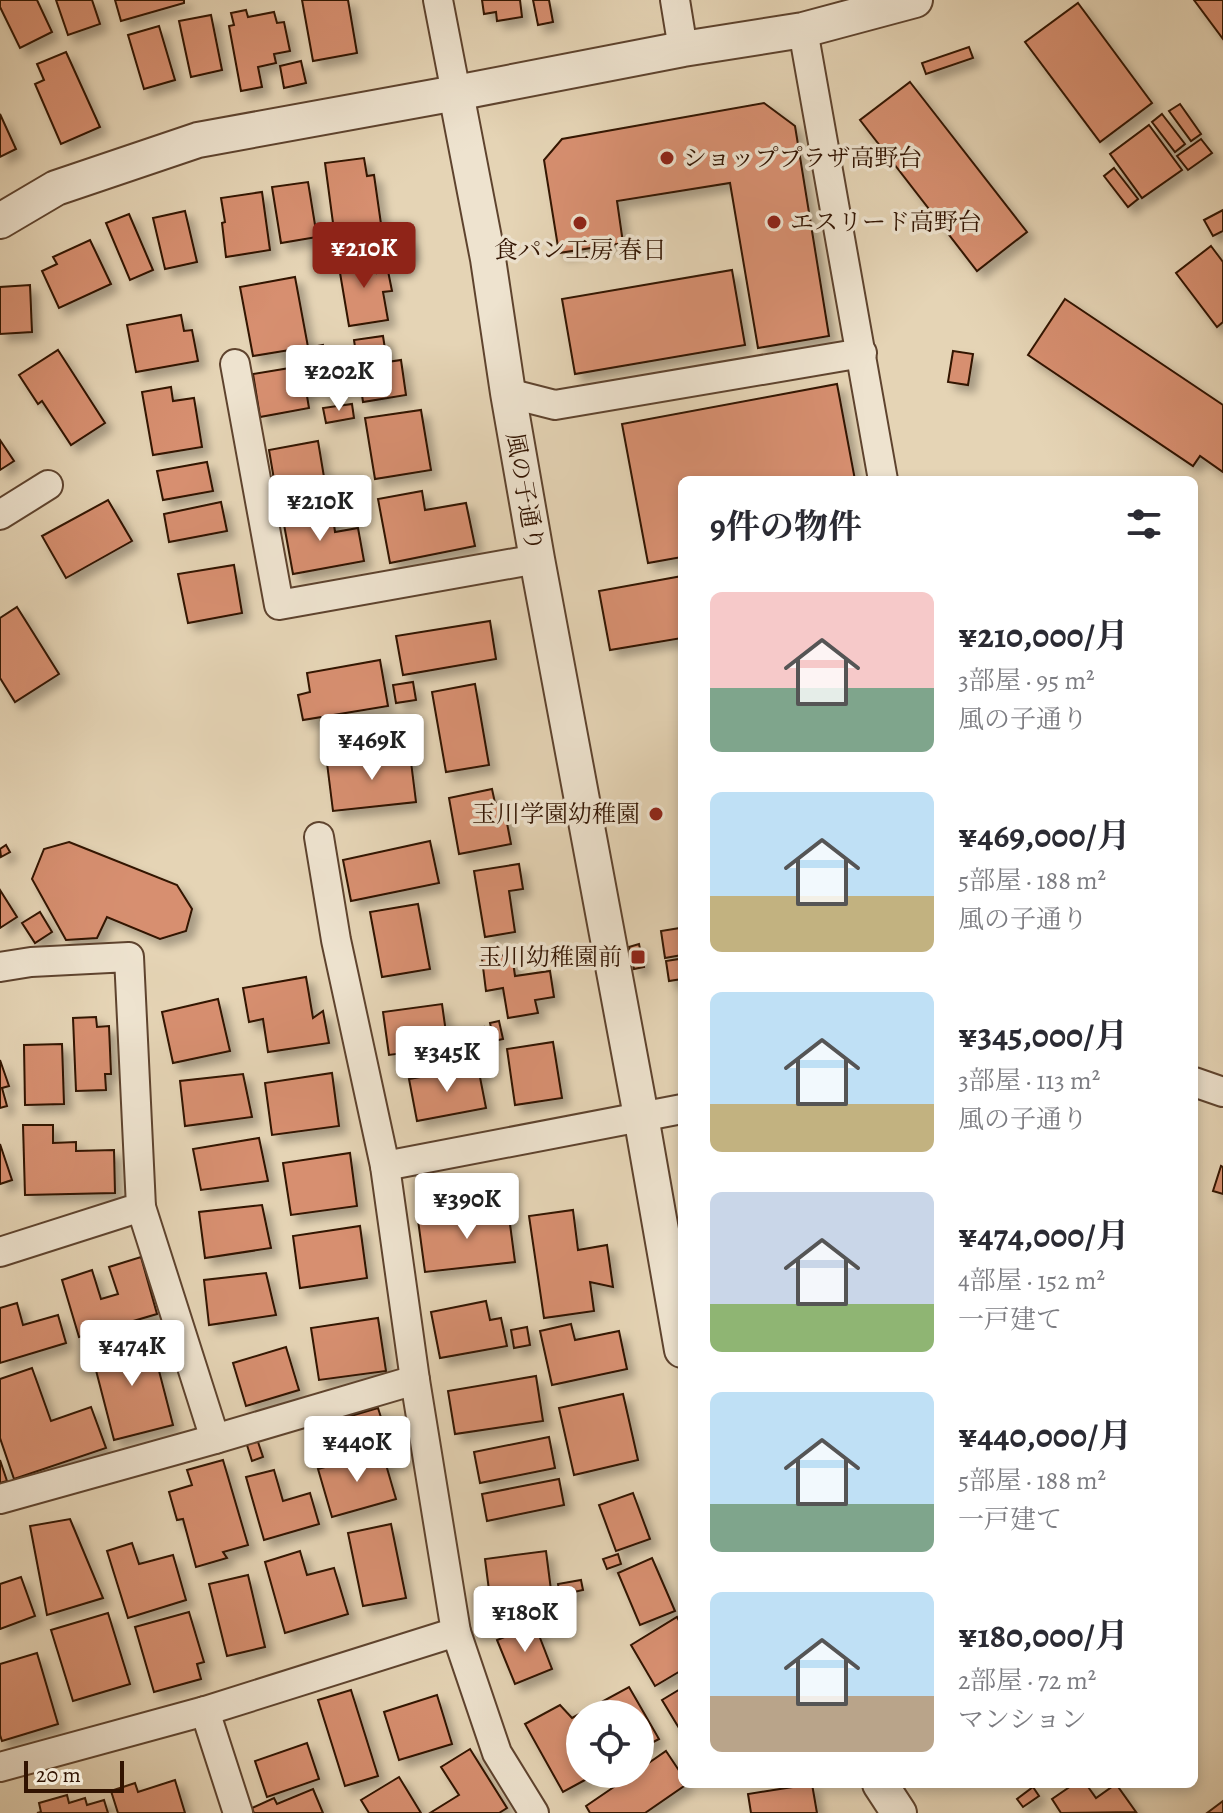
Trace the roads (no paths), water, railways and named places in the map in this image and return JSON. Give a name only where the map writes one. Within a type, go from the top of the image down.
[{"type":"street","points":[[438,0],[456,93]]},
{"type":"street","points":[[675,0],[683,49]]},
{"type":"street","points":[[0,221],[56,188],[198,140],[683,49],[803,30],[915,0]]},
{"type":"street","points":[[803,30],[882,476]]},
{"type":"street","name":"風の子通り","points":[[456,93],[488,259],[537,559],[678,1327]]},
{"type":"street","points":[[508,393],[555,405],[862,353]]},
{"type":"street","points":[[235,364],[279,605],[537,559]]},
{"type":"street","points":[[0,515],[48,485]]},
{"type":"street","points":[[319,837],[336,940],[385,1166],[415,1380],[456,1632],[497,1753],[534,1813]]},
{"type":"street","points":[[0,967],[31,962],[129,957],[141,1207],[215,1439]]},
{"type":"street","points":[[1198,1083],[1223,1092]]},
{"type":"street","points":[[385,1166],[678,1110]]},
{"type":"street","points":[[0,1252],[141,1207]]},
{"type":"street","points":[[0,1499],[415,1380]]},
{"type":"street","points":[[0,1767],[205,1711],[456,1632]]},
{"type":"street","points":[[205,1711],[238,1813]]},
{"type":"street","points":[[883,1788],[899,1813]]},
{"type":"place","name":"ショッププラザ高野台","points":[[667,158]]},
{"type":"place","name":"エスリード高野台","points":[[774,222]]},
{"type":"place","name":"食パン工房 春日","points":[[580,223]]},
{"type":"place","name":"玉川学園幼稚園","points":[[656,814]]},
{"type":"place","name":"玉川幼稚園前","points":[[638,957]]}]
